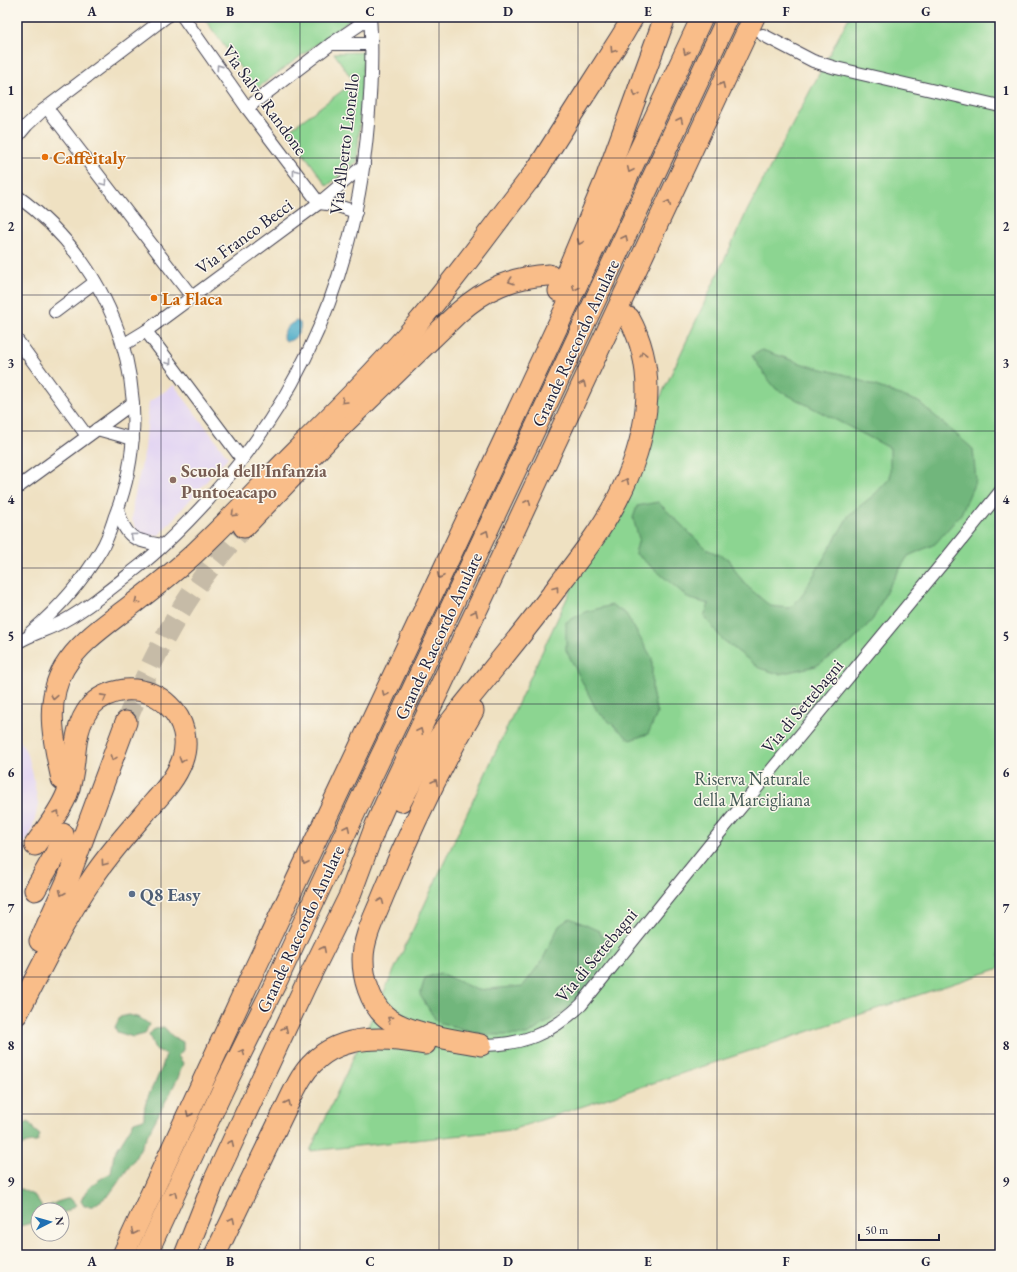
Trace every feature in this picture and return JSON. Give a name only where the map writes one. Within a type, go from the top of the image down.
[{"type":"highway","points":[[244,528],[401,360],[482,257],[633,17]]},
{"type":"highway","points":[[457,541],[486,448],[546,320],[606,179],[665,17]]},
{"type":"highway","name":"Grande Raccordo Anulare","points":[[123,1255],[251,977],[702,17]]},
{"type":"highway","name":"Grande Raccordo Anulare","points":[[146,1255],[224,1087],[278,978],[370,778],[728,17]]},
{"type":"highway","name":"Grande Raccordo Anulare","points":[[215,1179],[306,984],[350,895],[376,825],[394,786],[758,26]]},
{"type":"highway","points":[[62,779],[54,739],[53,700],[61,674],[75,653],[92,636],[159,584],[197,551],[397,347],[436,301],[539,167]]},
{"type":"highway","points":[[333,434],[458,313],[477,297],[498,286],[516,280],[549,275]]},
{"type":"highway","points":[[350,895],[411,782],[428,754],[456,715],[576,563],[605,522],[622,490],[640,444],[646,413],[647,390],[647,374],[641,344],[629,318]]},
{"type":"highway","points":[[481,1046],[413,1030],[400,1026],[387,1018],[379,1009],[368,988],[364,971],[364,951],[370,928],[390,879],[444,763],[480,698],[532,620]]},
{"type":"highway","points":[[17,1014],[63,926],[91,880],[112,851],[165,790],[176,775],[183,756],[185,740],[181,723],[170,707],[153,694],[137,690],[113,692],[96,701],[86,713],[77,733],[72,778],[68,793],[58,811],[35,845]]},
{"type":"highway","points":[[17,988],[68,879],[126,722]]},
{"type":"highway","points":[[35,890],[56,853],[63,834]]},
{"type":"highway","points":[[215,1255],[296,1087],[309,1067],[322,1054],[346,1043],[362,1040],[404,1041],[453,1048],[470,1048],[481,1046]]},
{"type":"highway","points":[[173,1255],[215,1179]]},
{"type":"highway","points":[[185,1255],[215,1179]]},
{"type":"street","points":[[17,137],[26,125],[47,108],[166,17]]},
{"type":"street","name":"Via Salvo Randone","points":[[183,17],[248,108],[319,203]]},
{"type":"street","points":[[248,108],[331,44],[370,17]]},
{"type":"street","name":"Via Alberto Lionello","points":[[19,642],[56,625],[82,610],[163,545],[196,513],[242,459],[275,411],[297,374],[317,334],[336,284],[356,212],[364,165],[370,107],[372,44],[370,17]]},
{"type":"street","points":[[758,26],[813,61],[836,68],[1000,106]]},
{"type":"street","points":[[331,44],[372,44]]},
{"type":"street","points":[[47,108],[192,296]]},
{"type":"street","name":"Via Franco Becci","points":[[123,345],[146,331],[319,203],[364,165]]},
{"type":"street","points":[[17,196],[44,217],[83,263],[95,282],[112,314],[123,345],[130,375],[133,403],[132,452],[126,486],[111,530],[102,549],[72,593],[49,616],[19,642]]},
{"type":"street","points":[[319,203],[341,206],[356,212]]},
{"type":"street","points":[[55,312],[95,282]]},
{"type":"street","points":[[146,331],[242,459]]},
{"type":"street","points":[[17,340],[92,432],[133,439]]},
{"type":"street","points":[[17,488],[133,403]]},
{"type":"street","name":"Via di Settebagni","points":[[481,1046],[514,1043],[531,1038],[562,1021],[581,1005],[1000,492]]},
{"type":"street","points":[[118,509],[124,526],[132,537],[142,542],[163,545]]},
{"type":"shaded area","name":"Scuola dell’Infanzia Puntoeacapo","points":[[174,385],[228,457],[159,535],[150,536],[139,533],[132,520],[133,503],[145,449],[149,402]]},
{"type":"shaded area","points":[[17,736],[28,755],[38,804],[30,835],[24,844],[17,849]]},
{"type":"green space","points":[[203,17],[354,17],[256,89]]},
{"type":"green space","name":"Riserva Naturale della Marcigliana","points":[[849,17],[1000,17],[1000,968],[511,1130],[310,1151],[747,211]]},
{"type":"green space","points":[[364,52],[357,162],[327,186],[288,131],[354,82],[334,53]]},
{"type":"green space","points":[[762,350],[806,365],[846,375],[919,402],[973,449],[976,480],[961,514],[935,544],[908,556],[889,586],[873,619],[852,642],[816,666],[779,674],[759,668],[722,639],[704,616],[709,604],[690,599],[635,553],[639,539],[633,518],[637,506],[658,502],[706,549],[729,559],[738,575],[748,587],[770,606],[790,608],[801,597],[849,515],[875,494],[890,478],[890,448],[776,389],[752,356]]},
{"type":"green space","points":[[612,605],[626,614],[652,658],[652,691],[657,714],[648,734],[630,740],[597,711],[566,650],[566,622],[585,612]]},
{"type":"green space","points":[[570,918],[599,931],[612,951],[574,1005],[527,1035],[486,1035],[437,1022],[420,995],[425,978],[440,973],[477,990],[523,986],[542,961],[559,926]]},
{"type":"green space","points":[[129,1015],[140,1018],[149,1024],[145,1034],[133,1037],[117,1032],[115,1027],[120,1017]]},
{"type":"green space","points":[[164,1027],[172,1036],[183,1042],[183,1050],[178,1056],[183,1063],[178,1078],[134,1160],[109,1195],[93,1206],[84,1206],[81,1201],[86,1191],[101,1178],[111,1173],[114,1154],[134,1122],[144,1119],[147,1100],[161,1070],[166,1054],[155,1049],[149,1035],[155,1028]]},
{"type":"green space","points":[[29,1122],[34,1130],[40,1135],[37,1142],[25,1144],[17,1153],[17,1127]]},
{"type":"green space","points":[[21,1189],[35,1196],[39,1202],[30,1202],[30,1223],[17,1227],[17,1190]]},
{"type":"green space","points":[[70,1198],[76,1205],[70,1209],[70,1202],[57,1202]]},
{"type":"water","points":[[297,321],[300,323],[299,332],[292,340],[286,341],[283,337],[284,332],[289,325]]},
{"type":"tunnel","points":[[562,275],[584,279],[601,288],[616,301],[629,318]]},
{"type":"tunnel","points":[[126,722],[143,682],[173,623],[209,569],[244,527]]},
{"type":"place","name":"Caffèitaly","points":[[45,157]]},
{"type":"place","name":"La Flaca","points":[[154,298]]},
{"type":"place","name":"Scuola dell’Infanzia Puntoeacapo","points":[[173,480]]},
{"type":"place","name":"Q8 Easy","points":[[132,894]]}]
